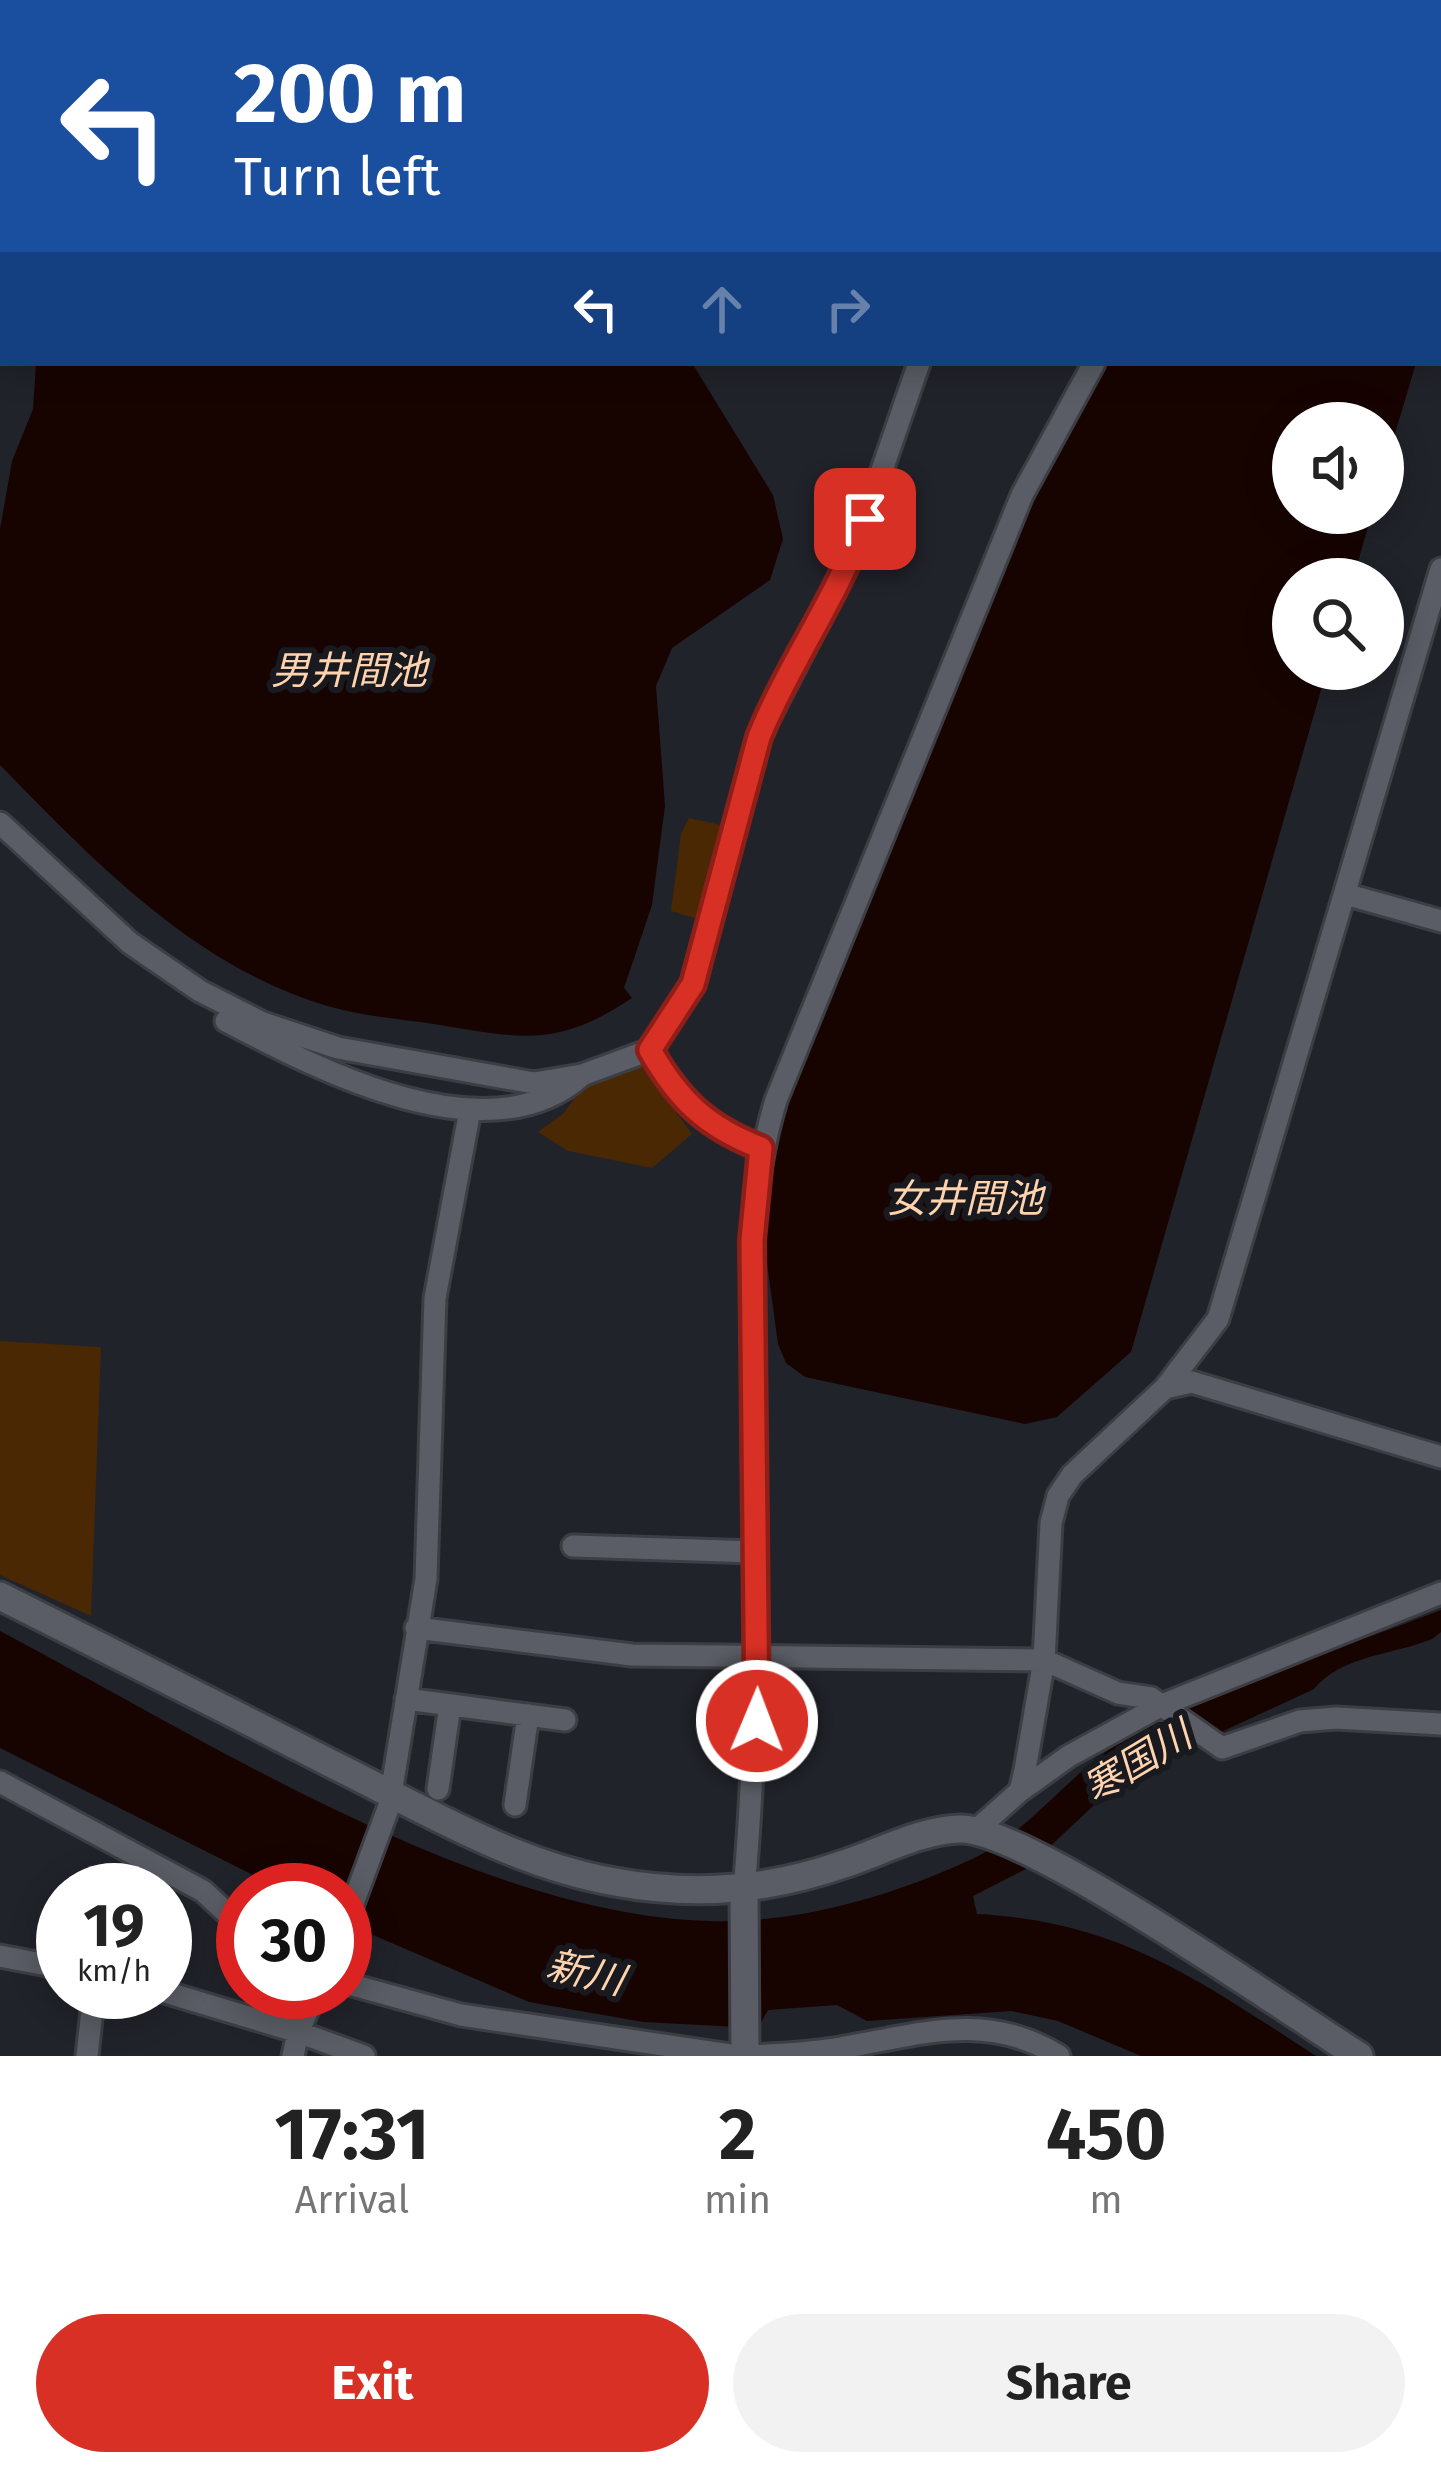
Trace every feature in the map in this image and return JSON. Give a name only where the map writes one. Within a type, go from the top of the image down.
[{"type":"street","points":[[0,823],[130,944],[200,991],[262,1023],[338,1048],[534,1083],[582,1076],[650,1050],[693,984],[759,737],[852,556],[918,366]]},
{"type":"street","points":[[745,2053],[744,1896],[756,1756],[758,1653],[752,1240],[761,1148],[776,1100],[1022,495],[1092,366]]},
{"type":"street","points":[[1020,1791],[1044,1660],[1052,1523],[1058,1496],[1072,1475],[1165,1388],[1218,1319],[1441,569]]},
{"type":"street","points":[[1345,894],[1441,921]]},
{"type":"street","points":[[200,991],[204,1009],[329,1075],[470,1110],[537,1106],[582,1076]]},
{"type":"street","points":[[650,1050],[688,1109],[724,1133],[761,1148]]},
{"type":"street","points":[[367,1863],[390,1800],[431,1539],[435,1298],[470,1110]]},
{"type":"street","points":[[1165,1388],[1192,1382],[1441,1456]]},
{"type":"street","points":[[574,1546],[757,1552]]},
{"type":"street","points":[[984,1832],[1020,1791],[1069,1756],[1167,1708],[1441,1593]]},
{"type":"street","points":[[0,1596],[390,1800],[558,1868],[616,1883],[744,1896],[917,1837],[984,1832],[1041,1857],[1360,2056]]},
{"type":"street","points":[[416,1628],[632,1654],[1044,1660],[1118,1693],[1167,1708],[1222,1748],[1300,1721],[1336,1718],[1441,1724]]},
{"type":"street","points":[[406,1699],[565,1720]]},
{"type":"street","points":[[438,1789],[450,1705]]},
{"type":"street","points":[[515,1805],[528,1715]]},
{"type":"street","points":[[6,1787],[202,1891],[216,1904]]},
{"type":"street","points":[[0,1956],[36,1963]]},
{"type":"street","points":[[372,1990],[461,2015],[745,2053],[838,2049],[934,2028],[1016,2034],[1059,2056]]},
{"type":"street","points":[[192,2000],[364,2056]]},
{"type":"street","points":[[87,2056],[91,2019]]},
{"type":"street","points":[[293,2056],[304,2019]]},
{"type":"shaded area","points":[[689,818],[730,827],[704,921],[671,911],[681,834]]},
{"type":"shaded area","points":[[634,1064],[645,1069],[692,1134],[652,1168],[568,1151],[538,1132],[563,1114],[587,1081]]},
{"type":"shaded area","points":[[0,1341],[101,1347],[91,1616],[0,1575]]},
{"type":"water","name":"男井間池","points":[[36,366],[694,366],[773,495],[783,539],[770,580],[672,648],[656,686],[665,806],[652,905],[624,988],[632,998],[583,1025],[518,1036],[331,1007],[282,989],[192,939],[73,838],[0,765],[0,529],[12,461],[33,409]]},
{"type":"water","name":"女井間池","points":[[1099,366],[1415,366],[1404,403],[1272,402],[1272,534],[1366,534],[1359,558],[1272,558],[1272,690],[1321,690],[1131,1352],[1057,1417],[1025,1424],[805,1377],[786,1363],[778,1344],[759,1204],[770,1141],[1025,503]]},
{"type":"water","points":[[1441,1610],[1441,1632],[1432,1639],[1353,1662],[1314,1689],[1124,1777],[1026,1869],[973,1896],[977,1914],[1074,1929],[1157,1960],[1316,2056],[1141,2056],[1058,2021],[1011,2011],[867,2021],[837,2005],[768,2010],[758,2028],[643,2022],[529,2002],[372,1935],[372,1863],[229,1863],[0,1748],[0,1631],[253,1768],[437,1855],[529,1888],[621,1911],[742,1921],[844,1905],[972,1859],[1014,1833],[1108,1750],[1243,1684]]},
{"type":"route","points":[[757,1721],[752,1240],[753,1190],[761,1148],[724,1133],[688,1109],[650,1050],[693,984],[759,737],[774,699],[831,604],[865,519]]},
{"type":"water label","name":"寒国川","points":[[1137,1761]]},
{"type":"water label","name":"新川","points":[[586,1972]]}]
